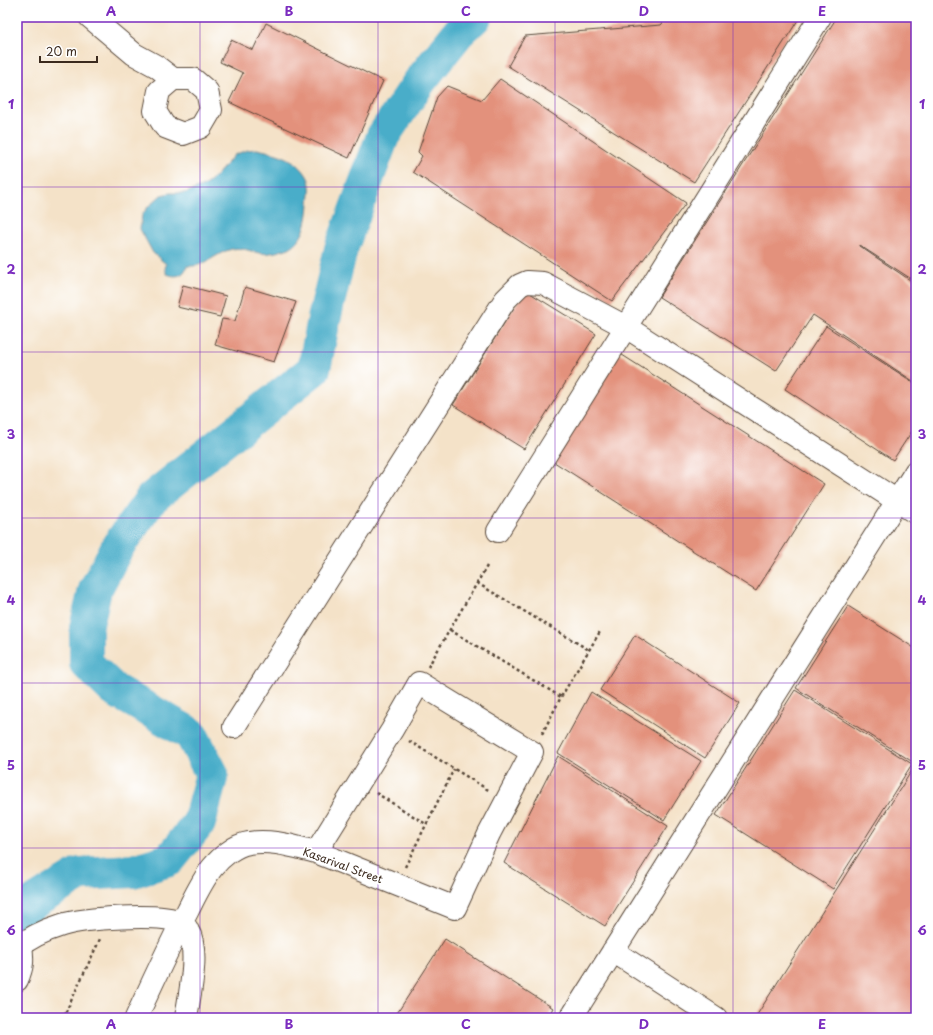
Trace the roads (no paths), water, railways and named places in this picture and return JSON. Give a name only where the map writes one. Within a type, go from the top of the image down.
[{"type":"street","points":[[90,17],[134,54],[156,66],[174,79]]},
{"type":"street","points":[[498,531],[820,17]]},
{"type":"street","points":[[234,727],[505,300],[520,285],[527,282],[543,283],[626,326],[896,502],[916,513]]},
{"type":"street","points":[[571,1018],[916,471]]},
{"type":"street","name":"Kasarival Street","points":[[136,1018],[197,892],[212,867],[232,849],[249,843],[267,842],[316,852],[455,908],[506,800],[532,752],[419,683],[392,730],[316,852]]},
{"type":"street","points":[[17,980],[22,969],[23,958],[19,947],[40,933],[63,924],[84,920],[149,917],[167,919],[181,923],[189,932],[193,944],[194,959],[186,1018]]},
{"type":"street","points":[[613,951],[716,1018]]},
{"type":"water","points":[[257,149],[278,154],[291,160],[297,164],[309,179],[310,189],[308,216],[305,228],[299,240],[289,248],[270,253],[232,249],[205,263],[187,266],[182,274],[174,276],[167,274],[165,269],[166,264],[153,253],[140,229],[142,215],[147,208],[161,195],[170,193],[185,193],[204,186],[217,175],[234,155],[247,150]]},
{"type":"waterway","points":[[17,914],[80,874],[133,871],[169,860],[199,823],[212,774],[191,734],[114,690],[86,663],[86,628],[95,590],[118,546],[152,498],[314,369],[324,319],[341,249],[383,136],[420,81],[459,32],[475,17]]}]
